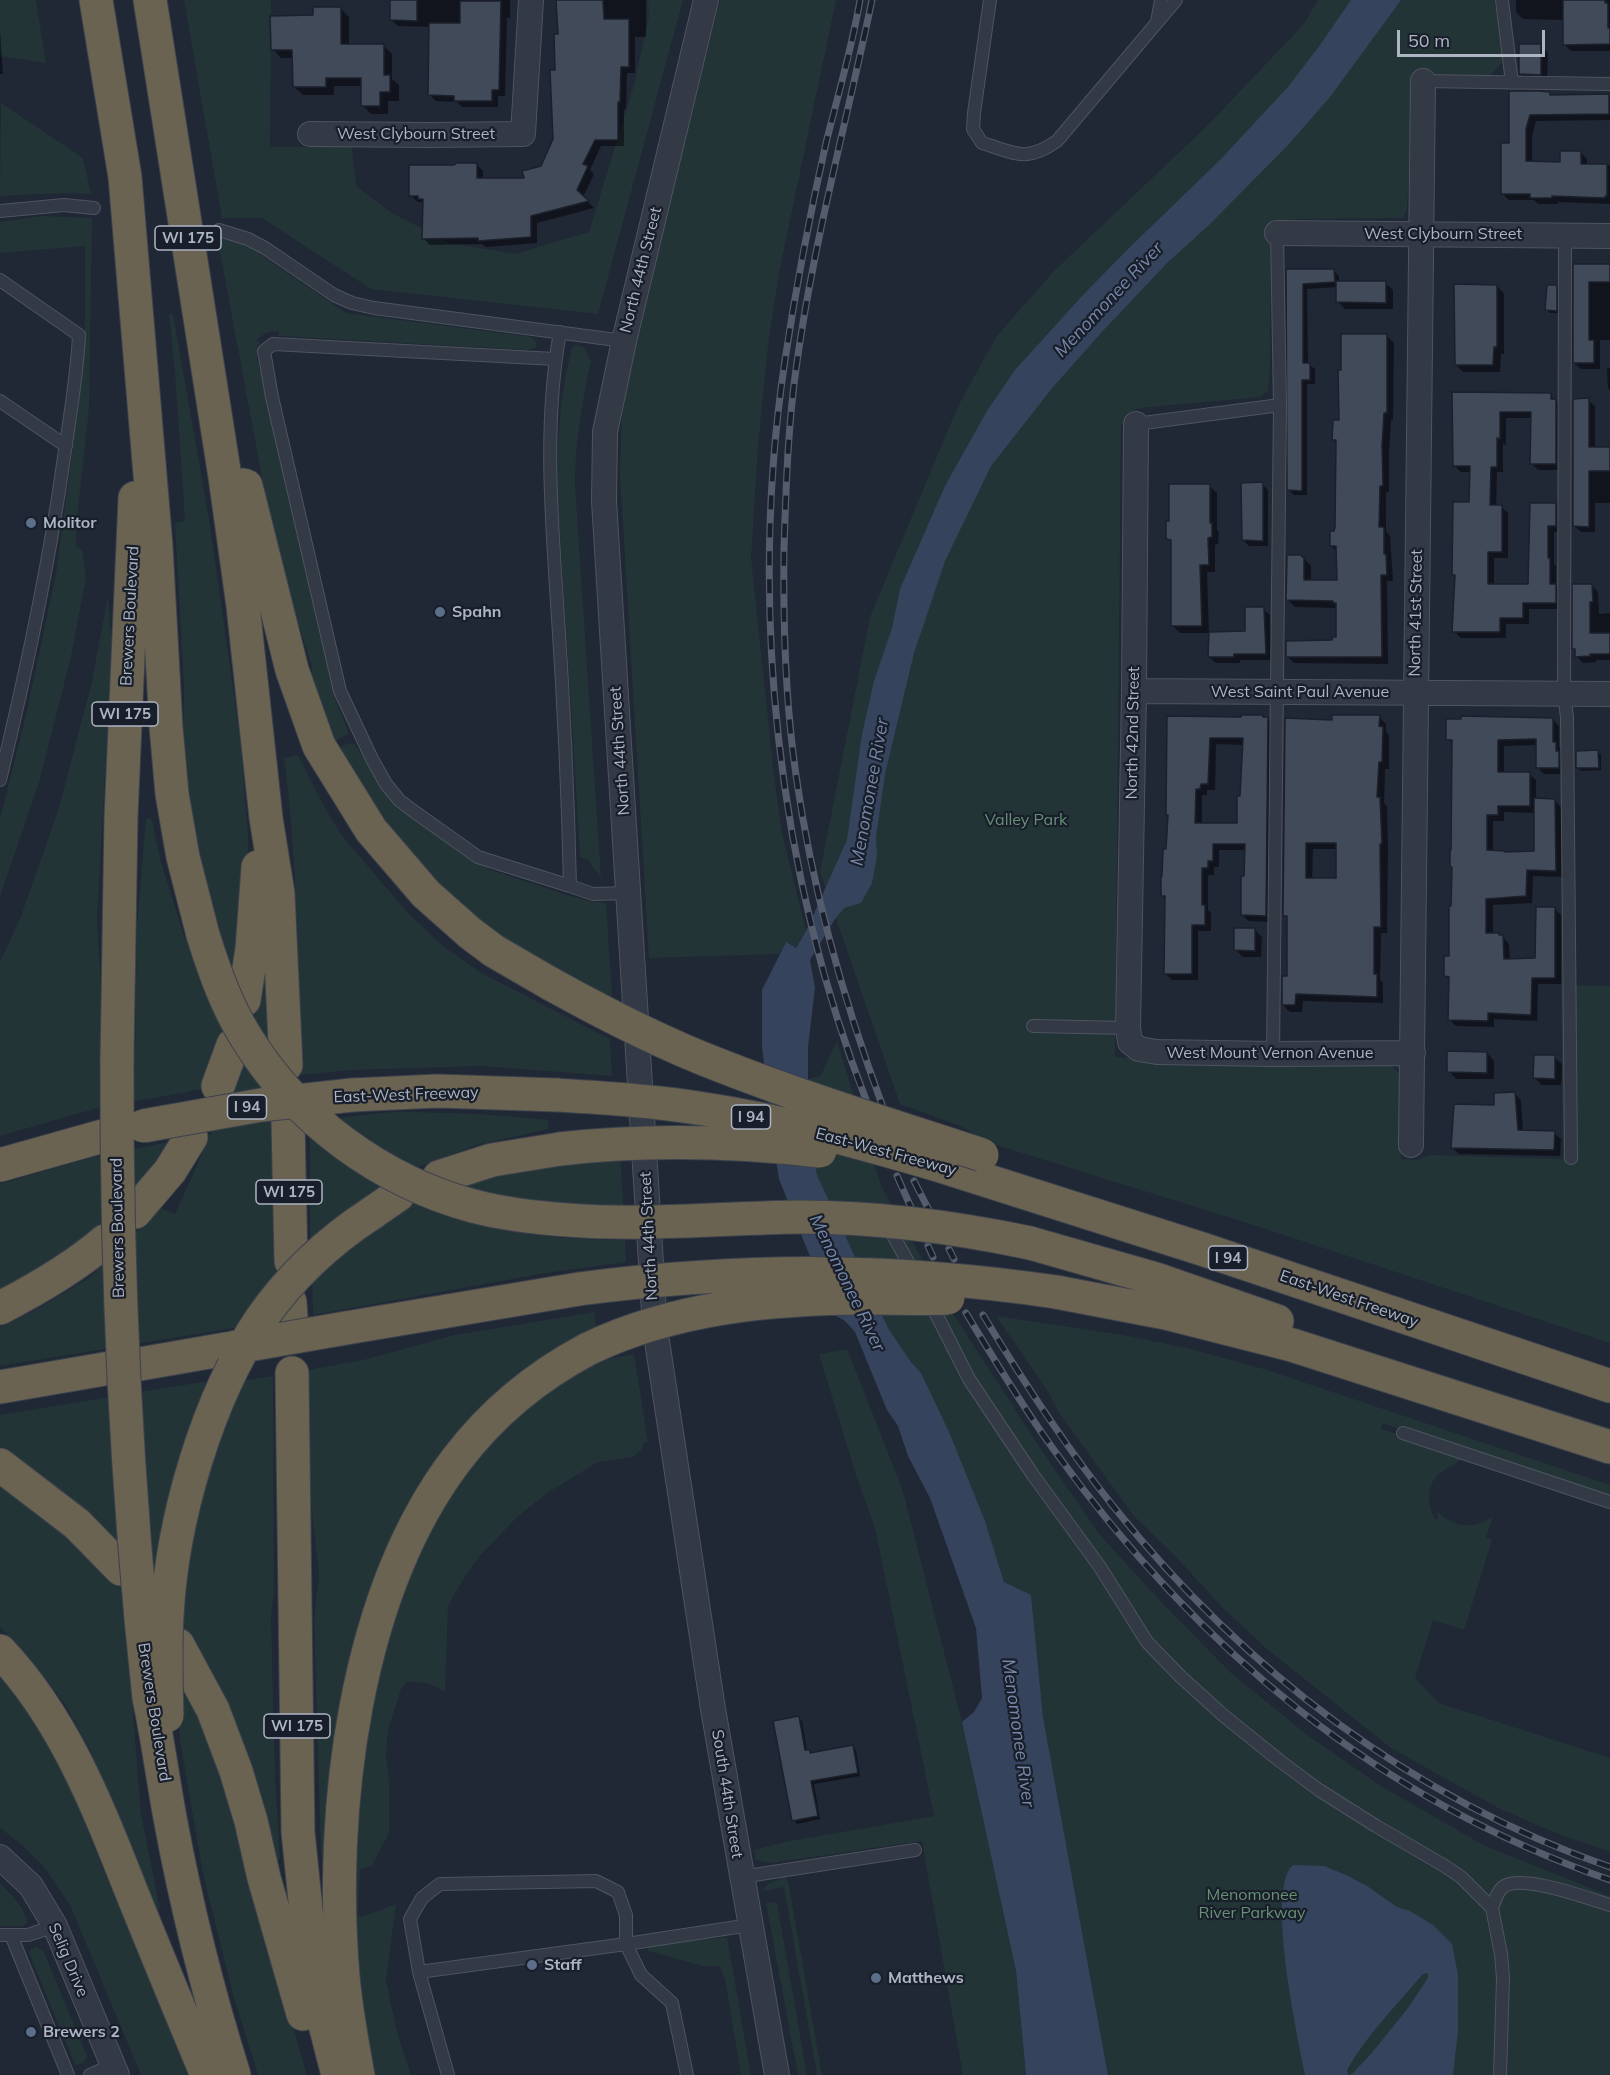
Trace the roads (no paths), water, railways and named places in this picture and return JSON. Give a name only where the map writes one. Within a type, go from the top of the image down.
[{"type":"highway","name":"WI 175","points":[[96,0],[125,177],[141,370]]},
{"type":"highway","name":"WI 175","points":[[150,0],[243,606],[266,818],[278,893],[286,1065]]},
{"type":"highway","points":[[141,370],[156,546],[169,759],[177,828],[186,867],[203,935],[224,994],[246,1038],[269,1070],[320,1124],[360,1155],[398,1177],[474,1206],[567,1220],[651,1222],[792,1218],[845,1219],[935,1226],[1030,1243],[1156,1279],[1282,1323],[1348,1363]]},
{"type":"highway","name":"Brewers Boulevard","points":[[141,370],[121,817],[117,1209],[122,1354],[135,1555],[158,1707],[160,1750],[171,1822],[196,1943],[234,2075]]},
{"type":"highway","points":[[225,477],[246,486],[292,670],[320,746],[372,830],[406,872],[447,913],[494,951],[615,1019],[717,1065],[801,1095],[989,1169],[1249,1242],[1458,1335],[1610,1386]]},
{"type":"highway","points":[[244,1000],[253,939],[258,851],[266,818]]},
{"type":"highway","points":[[218,1086],[233,1046]]},
{"type":"highway","name":"East-West Freeway","points":[[0,1165],[127,1130],[251,1106],[352,1095],[437,1091],[557,1095],[664,1104],[747,1116],[839,1137],[940,1166],[989,1169]]},
{"type":"highway","name":"WI 175","points":[[288,1122],[291,1262]]},
{"type":"highway","points":[[135,1212],[170,1171],[191,1137]]},
{"type":"highway","points":[[439,1177],[492,1160],[560,1149],[633,1142],[710,1142],[788,1148],[862,1159],[940,1166]]},
{"type":"highway","points":[[158,1707],[175,1547],[190,1484],[221,1396],[247,1342],[281,1293],[323,1249],[346,1230],[385,1204]]},
{"type":"highway","points":[[0,1308],[46,1283],[105,1241]]},
{"type":"highway","points":[[0,1388],[579,1289],[705,1275],[801,1272],[950,1278],[1056,1292],[1166,1313],[1292,1345],[1610,1447]]},
{"type":"highway","points":[[358,2075],[346,2007],[340,1881],[342,1820],[353,1724],[380,1615],[393,1579],[420,1518],[456,1460],[477,1435],[521,1393],[566,1360],[615,1336],[644,1325],[676,1317],[745,1306],[825,1299],[943,1299],[1056,1292]]},
{"type":"highway","name":"WI 175","points":[[292,1373],[298,1832],[309,1939],[322,2013],[338,2075]]},
{"type":"highway","points":[[0,1465],[77,1524],[121,1569]]},
{"type":"highway","points":[[178,1644],[213,1710],[236,1771],[320,2075]]},
{"type":"highway","points":[[0,1652],[17,1670],[54,1721],[85,1779],[207,2075]]},
{"type":"street","name":"West Clybourn Street","points":[[309,134],[523,134],[531,0]]},
{"type":"street","name":"North 44th Street","points":[[682,1512],[655,1328],[636,1044],[603,469],[605,432],[624,341],[706,0]]},
{"type":"street","name":"North 41st Street","points":[[1411,1145],[1423,81]]},
{"type":"street","name":"West Clybourn Street","points":[[1277,233],[1610,236]]},
{"type":"street","name":"North 42nd Street","points":[[1129,1035],[1136,424]]},
{"type":"street","name":"West Saint Paul Avenue","points":[[1134,691],[1610,694]]},
{"type":"street","name":"West Mount Vernon Avenue","points":[[1129,1035],[1139,1049],[1157,1052],[1413,1053]]},
{"type":"street","name":"South 44th Street","points":[[682,1512],[741,1877],[777,2075]]},
{"type":"street","name":"Selig Drive","points":[[0,1857],[31,1886],[55,1926],[115,2070]]},
{"type":"lane","points":[[990,0],[973,129],[982,143],[1025,155],[1042,151],[1057,141],[1176,0]]},
{"type":"lane","points":[[1156,23],[1161,0]]},
{"type":"lane","points":[[1502,0],[1512,83]]},
{"type":"lane","points":[[1423,81],[1610,84]]},
{"type":"lane","points":[[0,211],[63,205],[94,208]]},
{"type":"lane","points":[[219,230],[248,239],[265,248],[334,295],[352,303],[374,308],[624,341]]},
{"type":"lane","points":[[1273,1054],[1275,692],[1280,405],[1277,233]]},
{"type":"lane","points":[[1566,235],[1564,694],[1567,717],[1571,1158]]},
{"type":"lane","points":[[0,280],[79,335],[78,363],[58,504],[33,640],[0,780]]},
{"type":"lane","points":[[560,332],[555,359],[551,410],[551,501],[564,714],[570,886]]},
{"type":"lane","points":[[555,359],[273,344],[264,351],[272,397],[340,691],[386,784],[399,800],[478,857],[593,894],[629,893]]},
{"type":"lane","points":[[0,401],[66,446]]},
{"type":"lane","points":[[1136,424],[1280,405]]},
{"type":"lane","points":[[1033,1026],[1129,1035]]},
{"type":"lane","points":[[879,1212],[924,1289],[969,1379],[1033,1475],[1100,1567],[1147,1642],[1188,1684],[1280,1761],[1376,1826],[1461,1877],[1492,1908]]},
{"type":"lane","points":[[1403,1433],[1610,1502]]},
{"type":"lane","points":[[741,1877],[915,1850]]},
{"type":"lane","points":[[448,2075],[419,1972],[410,1918],[422,1898],[440,1884],[596,1881],[618,1892],[626,1915],[626,1944],[641,1975],[672,2003],[687,2075]]},
{"type":"lane","points":[[1500,2075],[1503,1977],[1492,1908],[1497,1894],[1504,1886],[1512,1883],[1549,1887],[1610,1905]]},
{"type":"lane","points":[[419,1972],[626,1944],[750,1924]]},
{"type":"lane","points":[[55,1926],[28,1935],[5,1935],[68,2075]]},
{"type":"lane","points":[[90,2075],[115,2070]]},
{"type":"water","name":"Menomonee River","points":[[1351,0],[1401,0],[1330,97],[1288,145],[1210,224],[1166,264],[1101,333],[1053,387],[991,466],[945,561],[914,653],[885,774],[872,883],[861,903],[844,908],[835,919],[810,960],[815,988],[808,1047],[808,1125],[817,1175],[888,1328],[921,1373],[949,1432],[985,1521],[1004,1582],[1031,1595],[1043,1717],[1108,2075],[1026,2075],[1016,1971],[962,1722],[974,1712],[982,1698],[976,1628],[930,1498],[908,1456],[898,1426],[887,1410],[855,1332],[845,1321],[833,1314],[779,1179],[762,1046],[762,990],[786,942],[796,948],[806,931],[847,840],[862,734],[874,681],[892,628],[900,589],[945,486],[987,411],[1015,370],[1083,295],[1220,160],[1288,87]]},
{"type":"water","points":[[1293,1865],[1324,1866],[1367,1886],[1397,1907],[1410,1911],[1433,1925],[1452,1944],[1458,1975],[1458,2030],[1453,2075],[1348,2075],[1305,2075],[1286,1965],[1282,1903],[1285,1879]],"holes":[[[1428,1973],[1428,1978],[1408,2008],[1371,2054],[1352,2074],[1348,2075],[1347,2070],[1383,2020],[1423,1974]]]},
{"type":"railway","points":[[860,0],[820,170],[789,333],[774,453],[770,548],[771,643],[778,738],[792,832],[811,925],[837,1016],[868,1105]]},
{"type":"railway","points":[[872,0],[812,271],[797,362],[788,455],[784,606],[787,691],[792,747],[811,861],[843,987],[884,1110]]},
{"type":"railway","points":[[897,1176],[913,1212]]},
{"type":"railway","points":[[914,1181],[931,1214]]},
{"type":"railway","points":[[928,1246],[933,1257]]},
{"type":"railway","points":[[949,1249],[954,1259]]},
{"type":"railway","points":[[966,1313],[1042,1433],[1109,1522],[1168,1590],[1231,1652],[1298,1709],[1369,1761],[1445,1807],[1525,1846],[1610,1880]]},
{"type":"railway","points":[[983,1315],[1045,1413],[1113,1506],[1164,1566],[1218,1622],[1275,1674],[1336,1722],[1400,1766],[1467,1805],[1537,1838],[1610,1867]]},
{"type":"place","name":"Molitor","points":[[31,523]]},
{"type":"place","name":"Spahn","points":[[440,612]]},
{"type":"place","name":"Staff","points":[[532,1965]]},
{"type":"place","name":"Matthews","points":[[876,1978]]},
{"type":"place","name":"Brewers 2","points":[[31,2032]]},
{"type":"park label","name":"Valley Park","points":[[1026,820]]},
{"type":"park label","name":"Menomonee River Parkway","points":[[1252,1904]]}]
